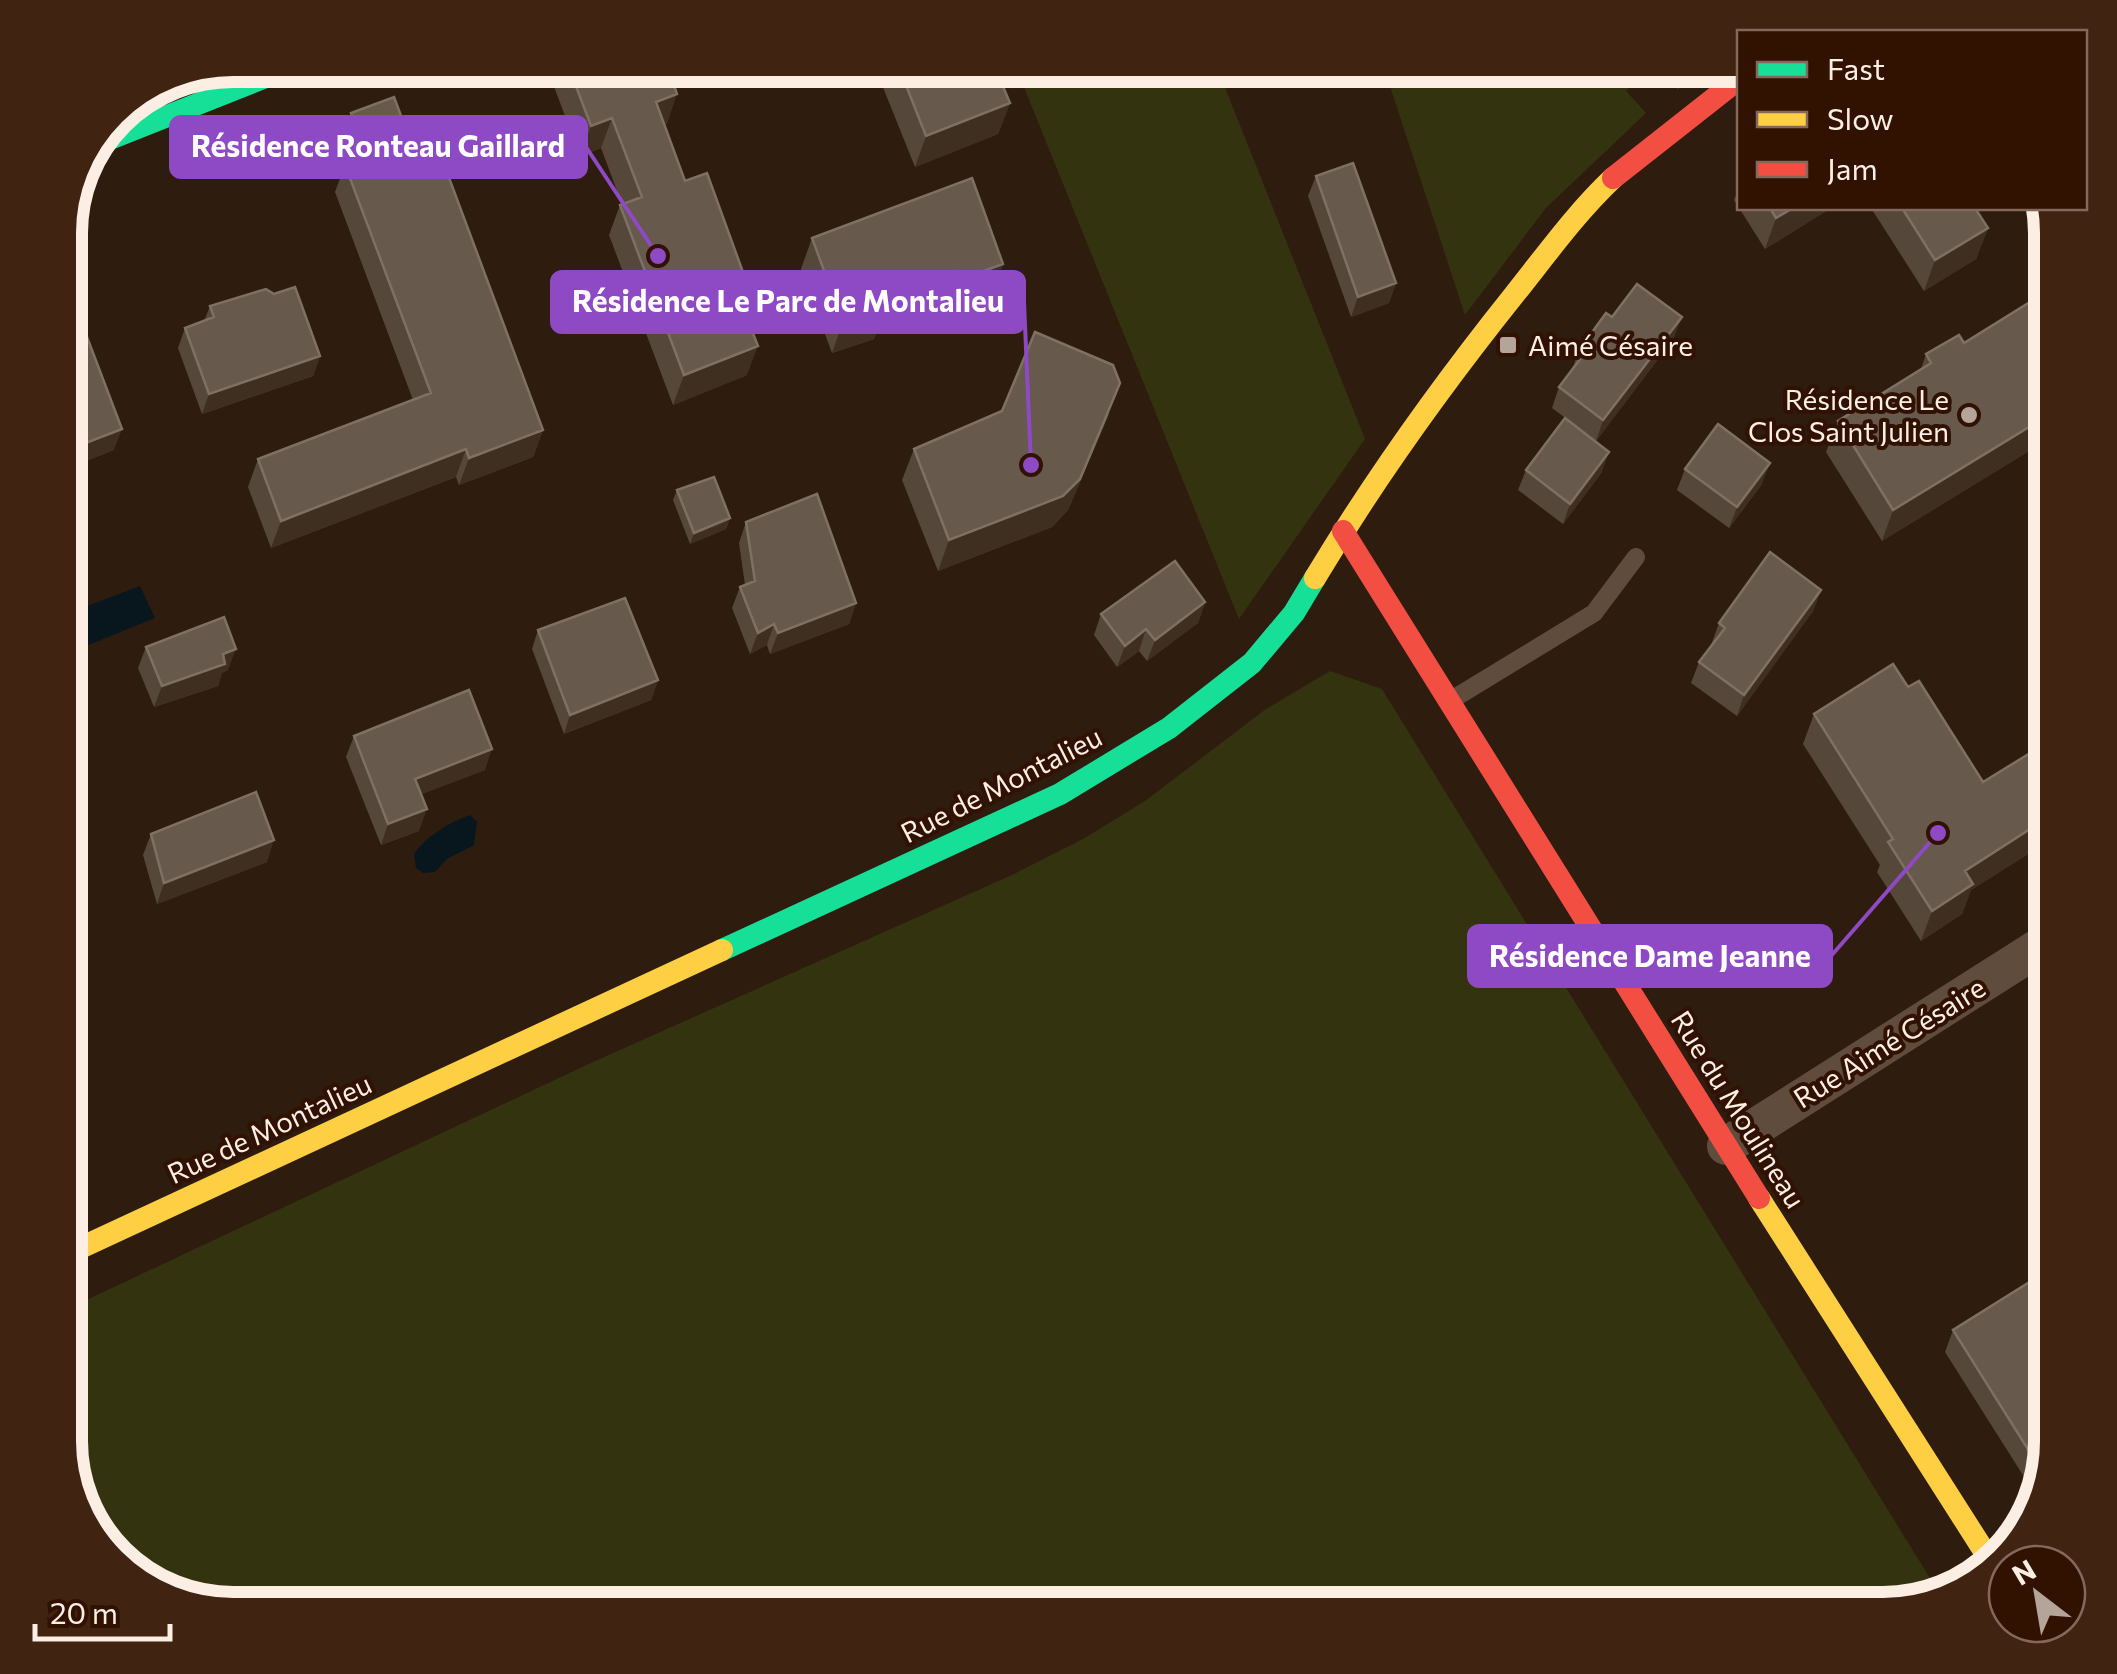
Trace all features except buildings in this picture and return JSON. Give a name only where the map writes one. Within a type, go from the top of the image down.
[{"type":"street","points":[[120,135],[259,83]]},
{"type":"street","name":"Rue de Montalieu","points":[[83,1248],[1060,794],[1169,728],[1252,663],[1294,612],[1342,531],[1469,352],[1587,204],[1612,179],[1734,83]]},
{"type":"street","name":"Rue du Moulineau","points":[[1342,531],[1984,1551]]},
{"type":"street","name":"Rue Aimé Césaire","points":[[1726,1146],[2034,949]]},
{"type":"lane","points":[[1447,702],[1594,612],[1636,557]]},
{"type":"shaded area","points":[[1022,83],[1223,83],[1365,439],[1239,619]]},
{"type":"shaded area","points":[[1389,83],[1635,83],[1626,91],[1646,113],[1546,208],[1465,315]]},
{"type":"shaded area","points":[[140,586],[155,618],[86,646],[83,608]]},
{"type":"shaded area","points":[[1330,671],[1382,689],[1933,1582],[1884,1592],[233,1592],[204,1589],[158,1571],[134,1554],[114,1532],[98,1507],[83,1450],[83,1302],[593,1062],[1012,875],[1083,839],[1145,801],[1266,709]]},
{"type":"shaded area","points":[[470,815],[477,822],[474,845],[447,859],[435,872],[423,873],[416,868],[414,854],[425,841]]},
{"type":"traffic: fast","points":[[121,135],[251,83]]},
{"type":"traffic: fast","points":[[722,950],[1060,794],[1169,728],[1252,663],[1294,613],[1315,578]]},
{"type":"traffic: slow","points":[[1315,578],[1385,469],[1461,363],[1586,205],[1613,178]]},
{"type":"traffic: slow","points":[[83,1247],[722,950]]},
{"type":"traffic: slow","points":[[1759,1198],[1984,1551]]},
{"type":"traffic: jam","points":[[1613,178],[1734,83]]},
{"type":"traffic: jam","points":[[1343,531],[1759,1198]]},
{"type":"place","name":"Résidence Ronteau Gaillard","points":[[658,256]]},
{"type":"place","name":"Aimé Césaire","points":[[1508,345]]},
{"type":"place","name":"Résidence Le Clos Saint Julien","points":[[1969,415]]},
{"type":"place","name":"Résidence Le Parc de Montalieu","points":[[1031,465]]},
{"type":"place","name":"Résidence Dame Jeanne","points":[[1938,833]]}]
